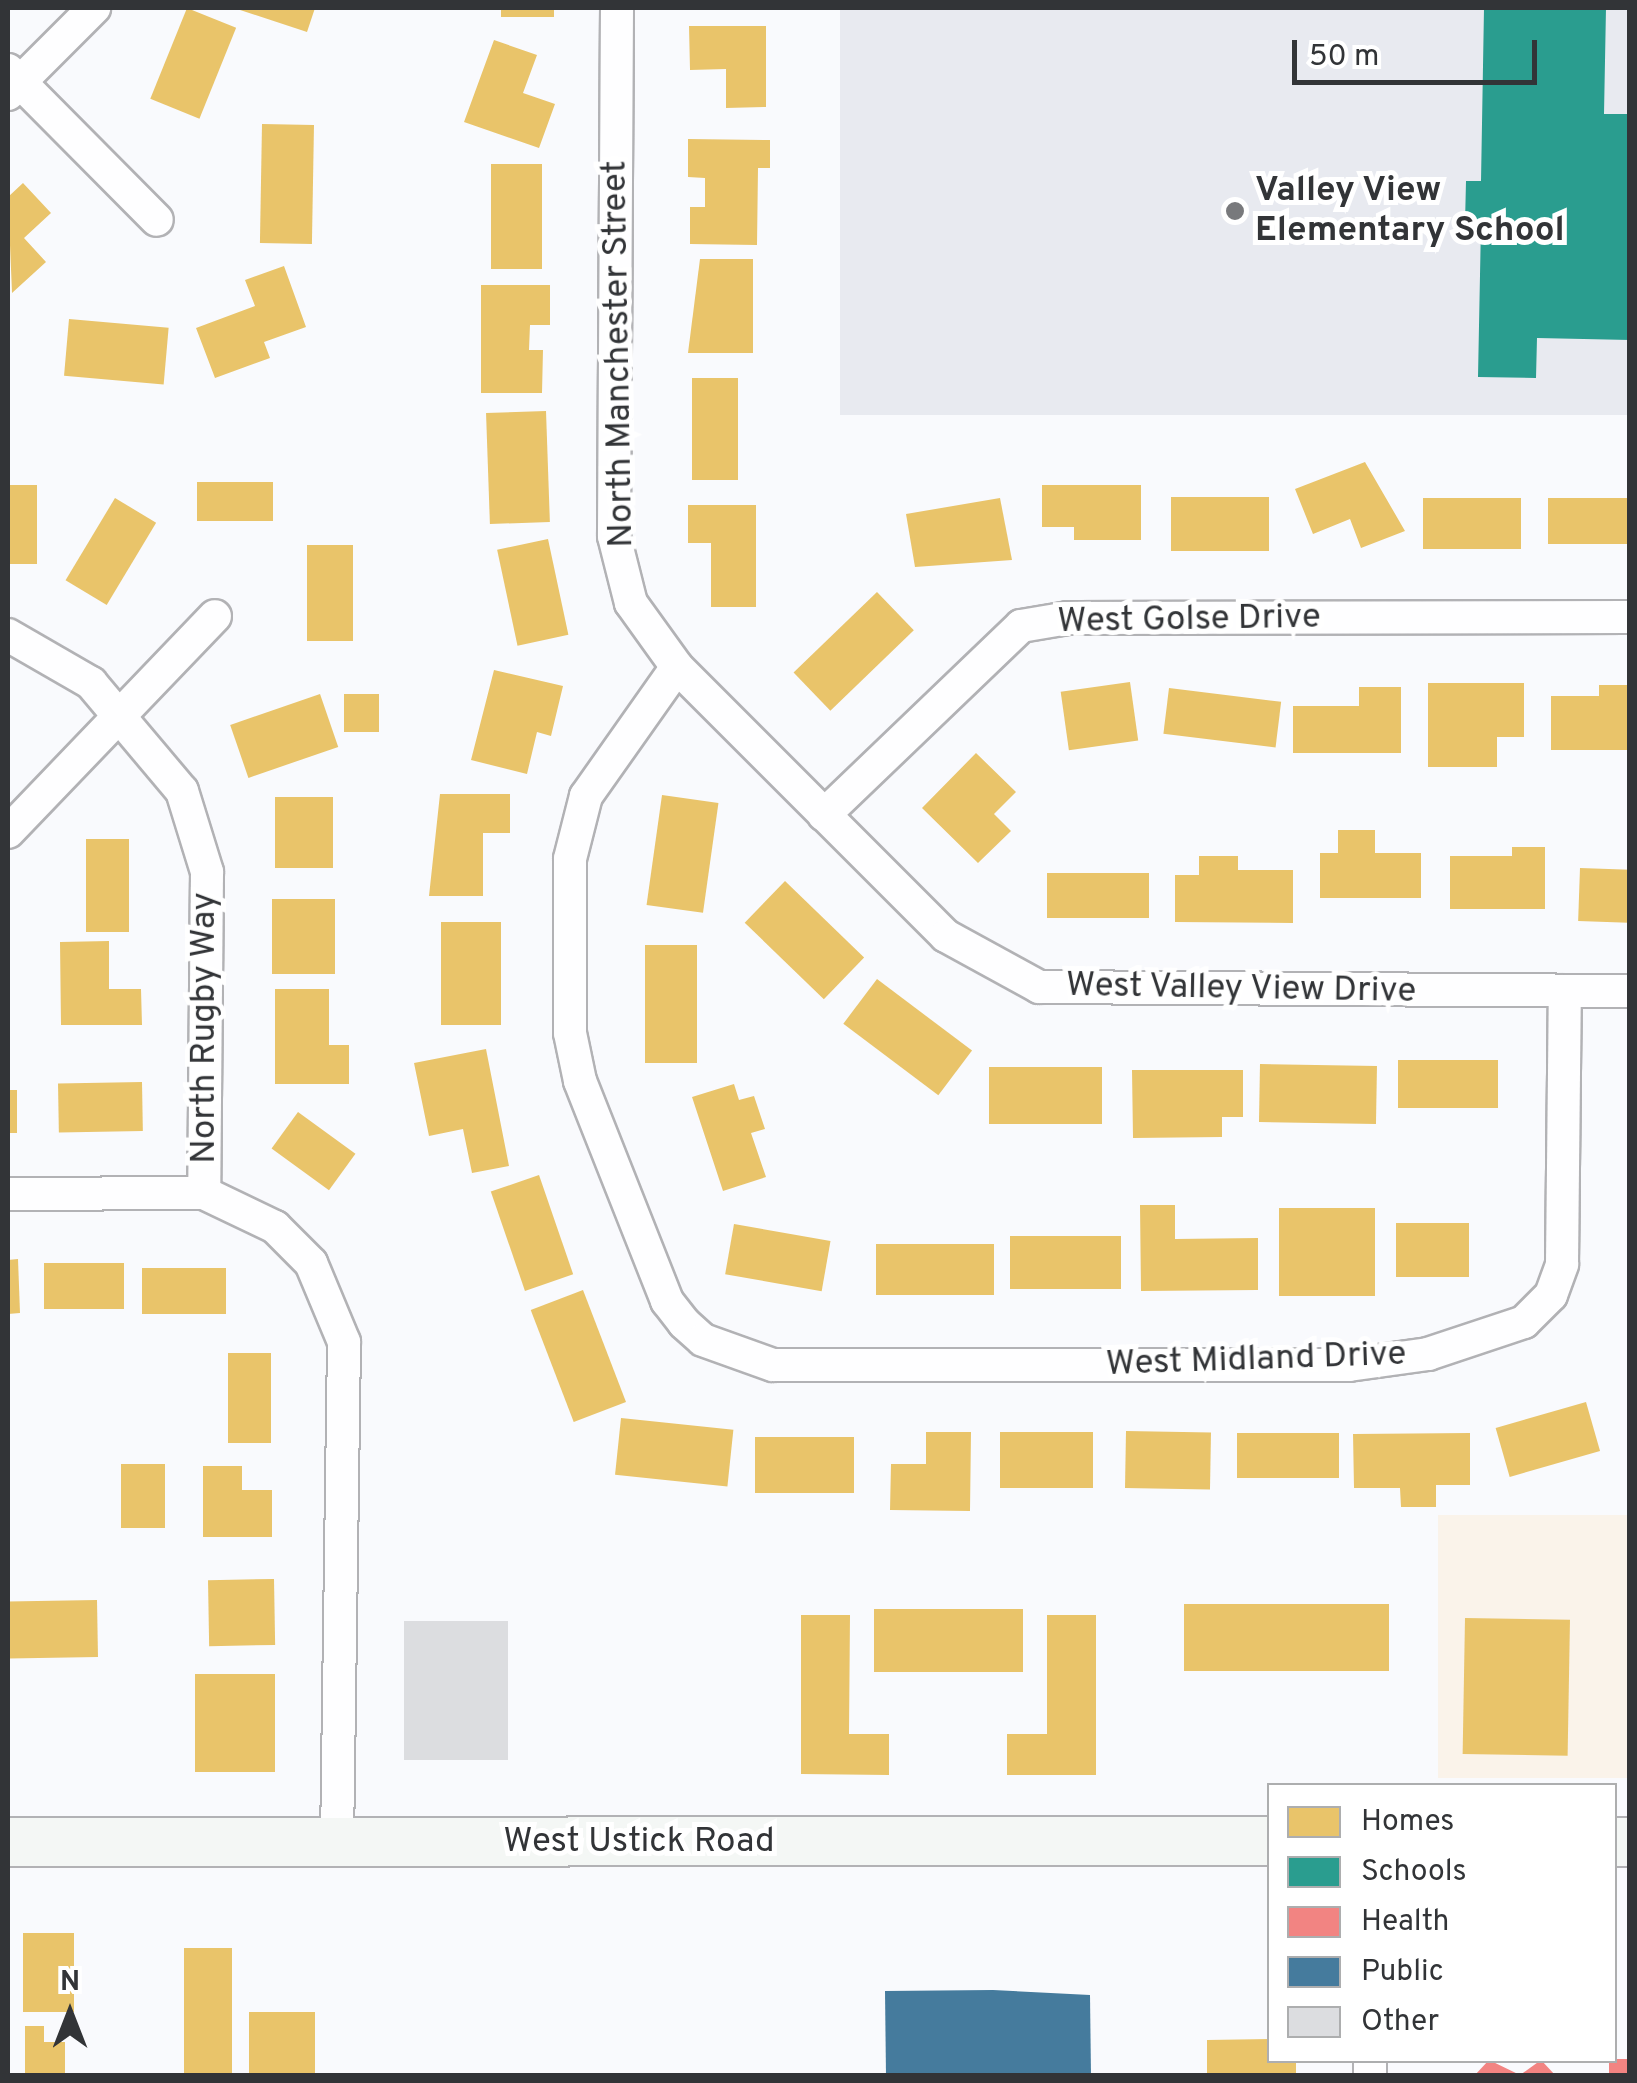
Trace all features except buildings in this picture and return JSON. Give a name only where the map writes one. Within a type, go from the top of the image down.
[{"type":"main road","name":"West Ustick Road","points":[[8,1842],[1267,1841]]},
{"type":"street","points":[[94,8],[11,82],[157,220]]},
{"type":"street","name":"North Manchester Street","points":[[618,8],[614,536],[631,603],[677,668]]},
{"type":"street","points":[[8,832],[215,616]]},
{"type":"street","name":"West Golse Drive","points":[[824,815],[1022,626],[1068,618],[1630,618]]},
{"type":"street","name":"North Rugby Way","points":[[8,635],[92,683],[122,713],[182,791],[206,872],[204,1193],[275,1227],[311,1263],[344,1342],[337,1842]]},
{"type":"street","name":"West Valley View Drive","points":[[677,668],[946,936],[1039,986],[1630,991]]},
{"type":"street","name":"West Midland Drive","points":[[677,668],[586,796],[570,858],[570,1033],[580,1081],[667,1301],[704,1340],[773,1365],[1349,1364],[1428,1354],[1524,1322],[1551,1295],[1562,1264],[1565,991]]},
{"type":"street","points":[[8,1194],[204,1193]]},
{"type":"shaded area","name":"Valley View Elementary School","points":[[840,8],[1629,8],[1629,415],[840,415]]},
{"type":"shaded area","points":[[1438,1515],[1629,1515],[1629,1778],[1438,1778]]},
{"type":"place","name":"Valley View Elementary School","points":[[1235,211]]}]
